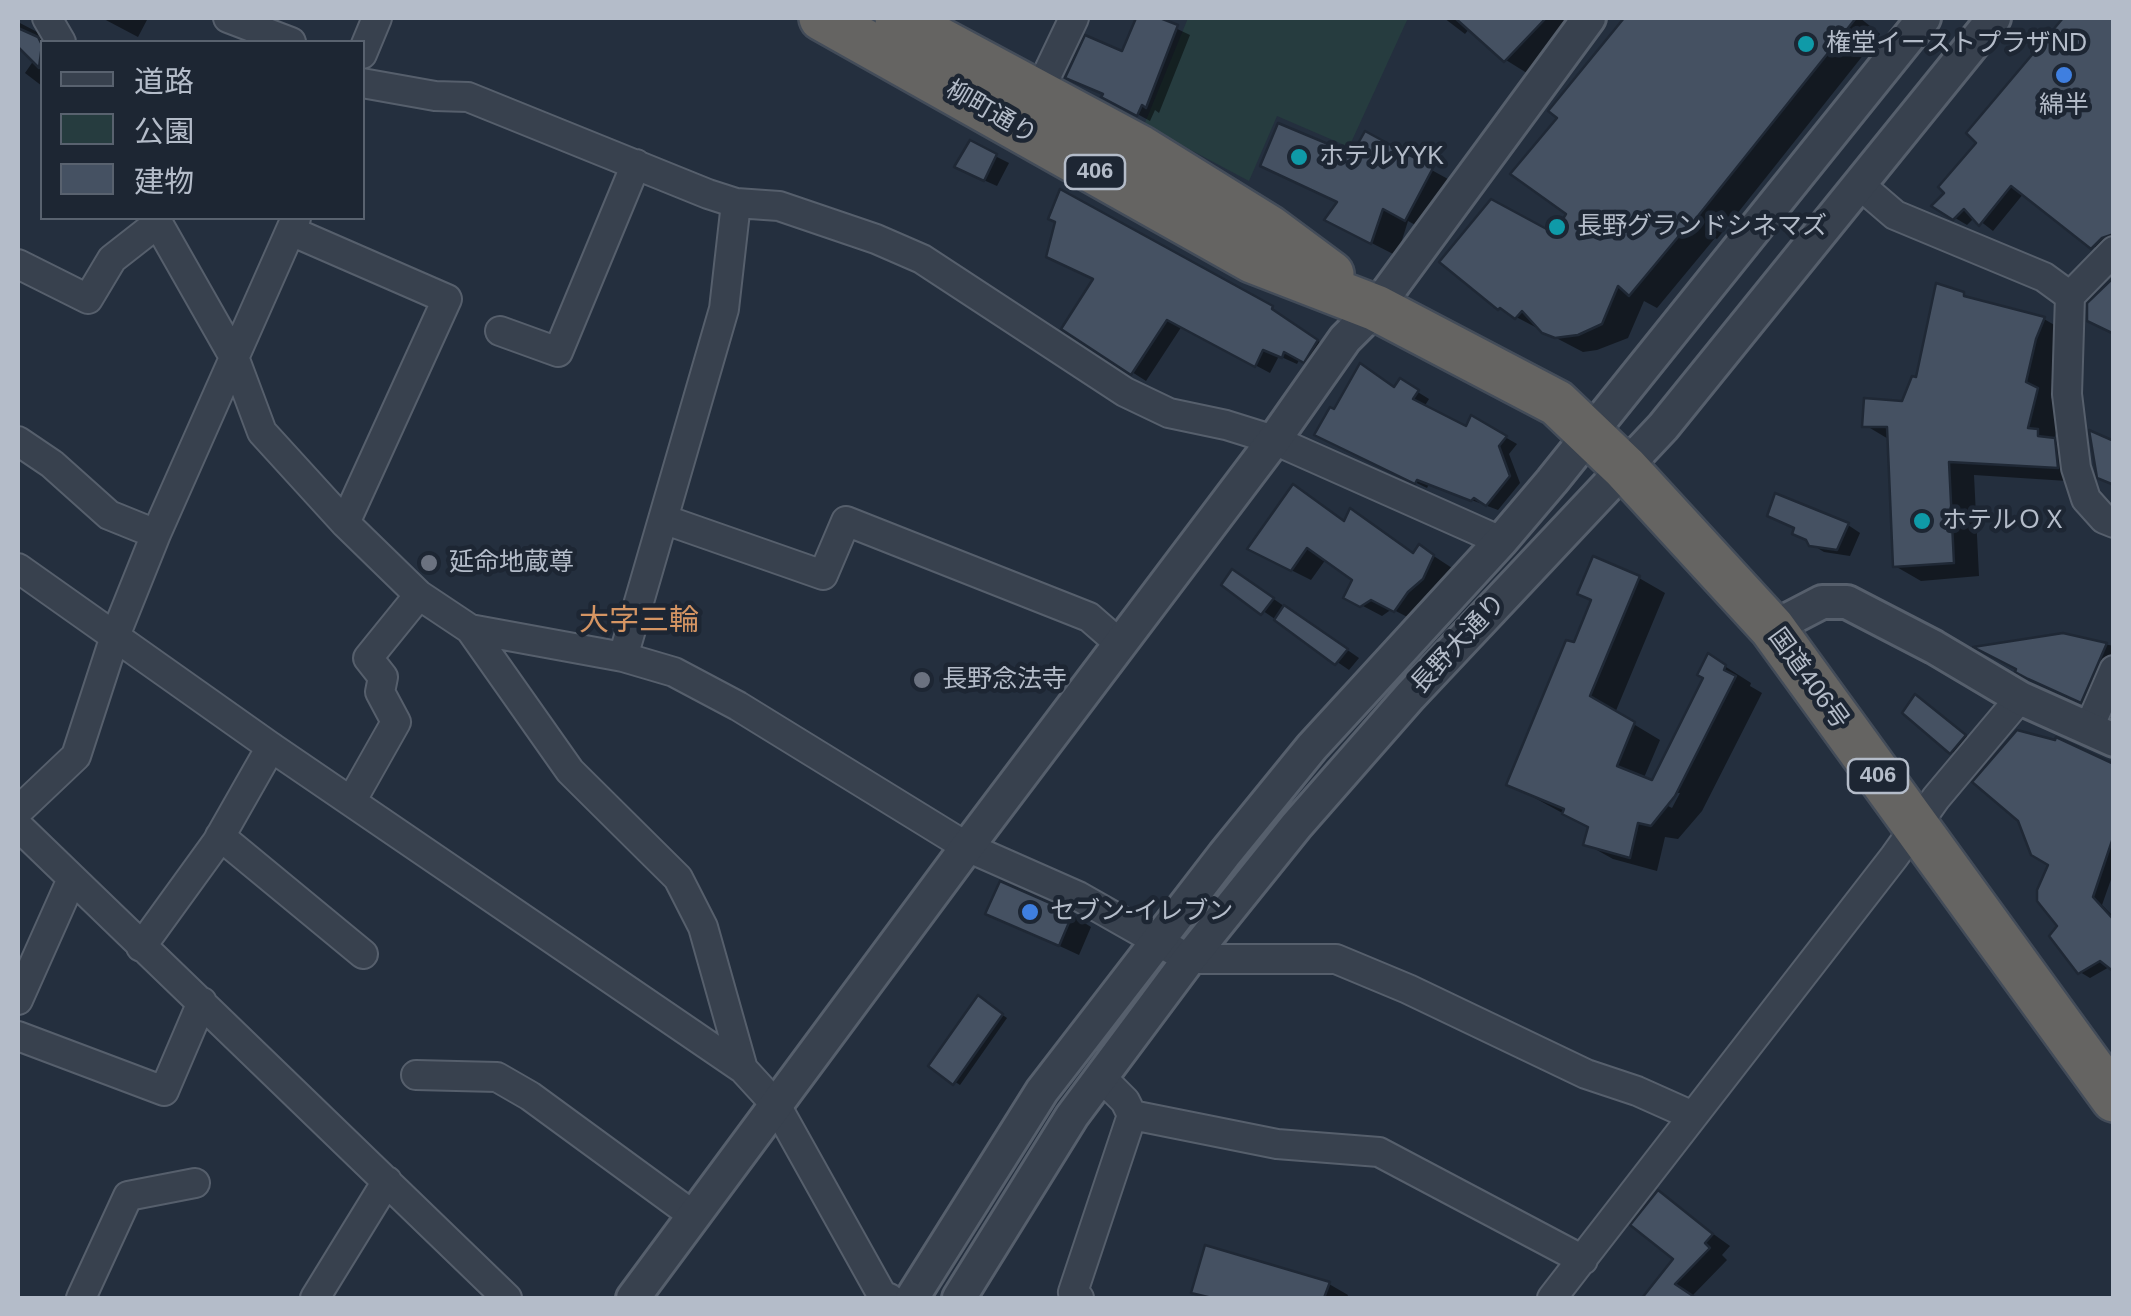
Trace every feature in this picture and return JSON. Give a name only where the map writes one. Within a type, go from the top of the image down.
[{"type":"highway","name":"柳町通り","points":[[822,18],[1029,111]]},
{"type":"highway","name":"柳町通り","points":[[898,18],[1252,260],[1376,308],[1557,402],[1624,468]]},
{"type":"highway","name":"国道406号","points":[[1624,468],[1772,628],[2114,1100]]},
{"type":"street","points":[[48,18],[60,40]]},
{"type":"street","points":[[228,18],[287,40]]},
{"type":"street","points":[[365,47],[378,18]]},
{"type":"street","points":[[1029,111],[1074,18]]},
{"type":"street","points":[[633,1298],[966,847],[1274,440],[1345,339],[1376,308],[1589,18]]},
{"type":"street","name":"長野大通り","points":[[912,1298],[1042,1092],[1312,747],[1502,541],[1924,18]]},
{"type":"street","name":"長野大通り","points":[[958,1298],[1072,1116],[1189,959],[1296,826],[1410,696],[1662,427],[1994,18]]},
{"type":"street","points":[[365,84],[435,96],[468,96],[736,203],[779,206],[876,238],[922,259],[1126,392],[1169,413],[1274,440],[1502,541]]},
{"type":"street","points":[[500,330],[558,352],[636,164]]},
{"type":"street","points":[[1860,185],[1894,215],[2044,277],[2070,296]]},
{"type":"street","points":[[623,657],[724,310],[736,203]]},
{"type":"street","points":[[18,264],[88,299],[112,260],[156,220],[234,356],[262,432],[345,523],[419,595],[470,629],[570,771],[678,878],[703,927],[742,1068]]},
{"type":"street","points":[[18,811],[76,756],[115,636],[156,534],[294,224],[447,299],[345,523]]},
{"type":"street","points":[[2114,251],[2070,296],[2067,394],[2076,468],[2086,499],[2104,519],[2114,523]]},
{"type":"street","points":[[18,442],[52,464],[108,515],[156,534]]},
{"type":"street","points":[[663,519],[823,575],[846,521],[1089,617],[1120,644]]},
{"type":"street","points":[[18,568],[271,747],[742,1068],[776,1105],[882,1295],[890,1298]]},
{"type":"street","points":[[352,800],[396,722],[380,692],[383,677],[368,658],[419,595]]},
{"type":"street","points":[[1772,628],[1822,602],[1847,602],[2020,698],[2101,735],[2114,670]]},
{"type":"street","points":[[470,629],[623,657],[674,672],[738,706],[966,847],[1078,896],[1189,959],[1336,958],[1586,1074],[1693,1116]]},
{"type":"street","points":[[1552,1298],[1936,798],[2020,698]]},
{"type":"street","points":[[141,947],[220,836],[271,747]]},
{"type":"street","points":[[18,826],[507,1298]]},
{"type":"street","points":[[220,836],[363,954]]},
{"type":"street","points":[[18,1000],[71,881]]},
{"type":"street","points":[[18,1036],[164,1091],[202,1002]]},
{"type":"street","points":[[416,1075],[497,1077],[530,1096],[694,1216]]},
{"type":"street","points":[[1079,1298],[1072,1292],[1132,1116],[1125,1101],[1101,1077]]},
{"type":"street","points":[[1132,1116],[1277,1144],[1379,1152],[1583,1260]]},
{"type":"street","points":[[315,1298],[387,1181]]},
{"type":"street","points":[[80,1298],[128,1196],[195,1183]]},
{"type":"green space","points":[[1188,18],[1408,18],[1349,147],[1277,116],[1249,181],[1144,125]]},
{"type":"building","points":[[1136,18],[1160,18],[1178,25],[1146,108],[1142,105],[1137,116],[1101,97],[1103,94],[1065,78],[1085,35],[1122,51]]},
{"type":"building","points":[[1455,18],[1546,18],[1504,62]]},
{"type":"building","points":[[1624,18],[1856,18],[1629,296],[1618,286],[1602,324],[1578,335],[1555,338],[1542,333],[1522,311],[1515,319],[1498,310],[1439,262],[1491,199],[1554,233],[1566,214],[1510,174],[1557,118],[1548,111]]},
{"type":"building","name":"綿半","points":[[2063,18],[2114,18],[2114,234],[2102,238],[2091,249],[2011,186],[1979,226],[1964,209],[1953,220],[1931,206],[1944,193],[1938,187],[1976,143],[1966,133]]},
{"type":"building","points":[[18,28],[38,37],[39,68],[18,47]]},
{"type":"building","points":[[1278,123],[1352,154],[1365,131],[1433,168],[1405,221],[1383,209],[1371,244],[1324,220],[1337,202],[1260,166]]},
{"type":"building","points":[[970,140],[997,154],[984,181],[954,167]]},
{"type":"building","points":[[1060,189],[1273,306],[1318,340],[1304,363],[1284,352],[1282,358],[1263,350],[1255,367],[1167,320],[1131,375],[1061,329],[1093,279],[1046,257],[1055,222],[1048,219]]},
{"type":"building","points":[[2114,277],[2114,334],[2087,321],[2087,303]]},
{"type":"building","points":[[1936,283],[1964,292],[1964,296],[2045,317],[2026,382],[2038,388],[2028,428],[2038,429],[2038,436],[2055,438],[2058,468],[1949,462],[1954,563],[1893,567],[1887,427],[1862,427],[1864,398],[1902,401],[1912,376],[1916,377]]},
{"type":"building","points":[[1360,363],[1394,387],[1400,378],[1419,390],[1413,399],[1466,426],[1471,415],[1507,436],[1499,446],[1510,476],[1486,506],[1474,498],[1471,501],[1417,480],[1415,484],[1314,435]]},
{"type":"building","points":[[2089,430],[2114,441],[2114,485],[2097,478]]},
{"type":"building","points":[[1293,484],[1344,521],[1350,508],[1413,553],[1419,544],[1434,555],[1423,579],[1394,612],[1371,600],[1360,607],[1343,598],[1352,580],[1307,548],[1291,571],[1247,549]]},
{"type":"building","points":[[1775,493],[1849,523],[1837,550],[1809,546],[1806,540],[1792,534],[1794,528],[1767,516]]},
{"type":"building","points":[[1593,556],[1640,576],[1590,696],[1635,722],[1617,766],[1652,780],[1703,678],[1697,675],[1708,653],[1736,676],[1675,796],[1651,826],[1638,823],[1630,858],[1583,845],[1588,827],[1562,814],[1564,809],[1506,785],[1566,640],[1574,642],[1591,600],[1577,594]]},
{"type":"building","points":[[1232,569],[1274,598],[1261,615],[1221,585]]},
{"type":"building","points":[[1284,605],[1348,649],[1335,665],[1274,620]]},
{"type":"building","points":[[2063,633],[2107,643],[2081,703],[2028,679],[1973,647]]},
{"type":"building","points":[[1915,694],[1966,735],[1950,754],[1902,713]]},
{"type":"building","points":[[2017,730],[2055,740],[2056,737],[2114,764],[2114,835],[2093,897],[2114,920],[2114,972],[2100,961],[2078,974],[2049,936],[2057,926],[2037,901],[2037,890],[2048,865],[2031,855],[2018,821],[1972,782]]},
{"type":"building","name":"セブン-イレブン","points":[[1000,881],[1073,913],[1059,946],[985,914]]},
{"type":"building","points":[[978,995],[1003,1014],[953,1085],[928,1066]]},
{"type":"building","points":[[1658,1190],[1713,1234],[1705,1243],[1710,1248],[1675,1284],[1696,1298],[1642,1298],[1673,1259],[1630,1225]]},
{"type":"building","points":[[1205,1245],[1330,1282],[1324,1298],[1212,1298],[1191,1293]]},
{"type":"place","name":"権堂イーストプラザND","points":[[1806,44]]},
{"type":"place","name":"綿半","points":[[2064,75]]},
{"type":"place","name":"ホテルYYK","points":[[1299,157]]},
{"type":"place","name":"長野グランドシネマズ","points":[[1557,227]]},
{"type":"place","name":"ホテルＯＸ","points":[[1922,521]]},
{"type":"place","name":"延命地蔵尊","points":[[429,563]]},
{"type":"place","name":"長野念法寺","points":[[922,680]]},
{"type":"place","name":"セブン-イレブン","points":[[1030,912]]},
{"type":"district","name":"大字三輪","points":[[639,622]]}]
